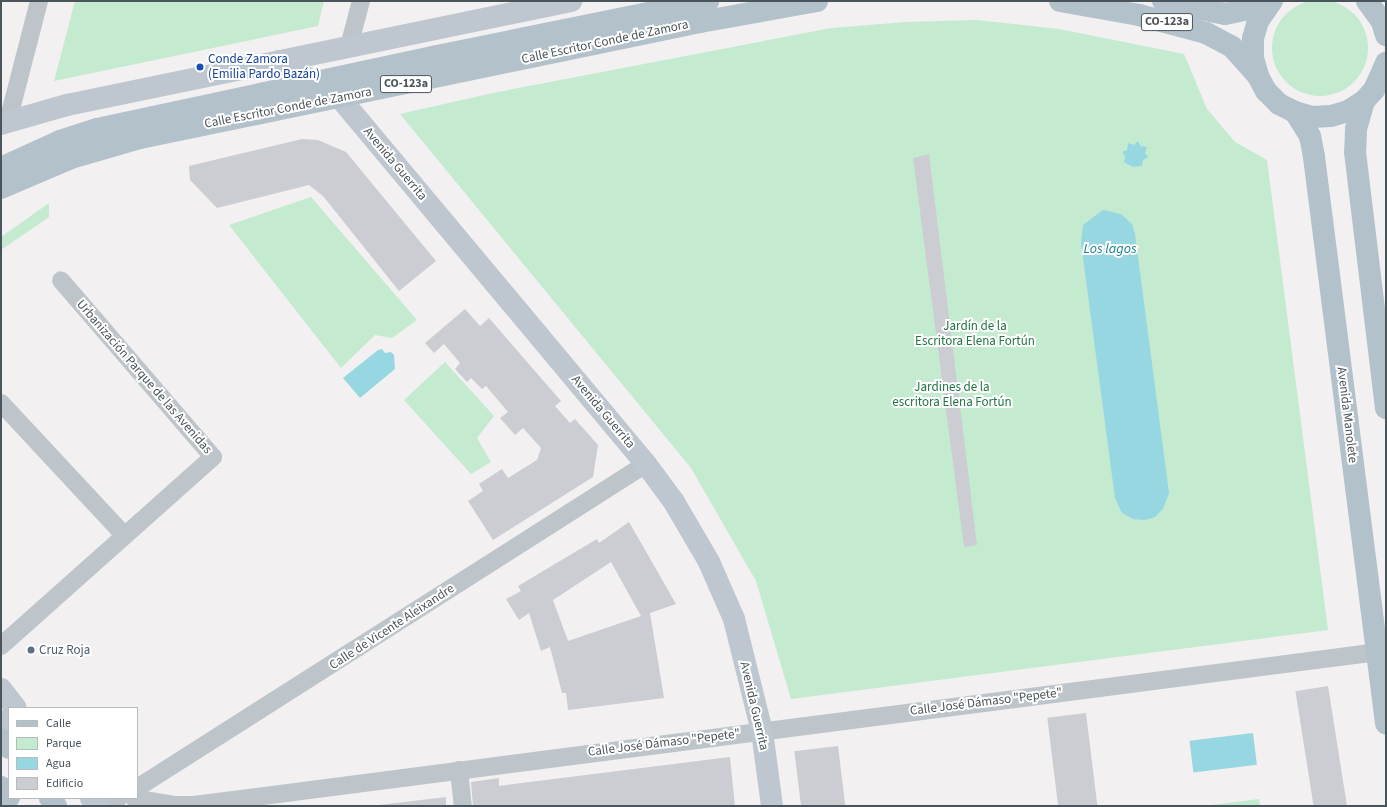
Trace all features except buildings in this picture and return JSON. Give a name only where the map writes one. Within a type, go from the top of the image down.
[{"type":"main road","name":"Calle Escritor Conde de Zamora","points":[[1,168],[60,141],[97,129],[708,1]]},
{"type":"main road","name":"Calle Escritor Conde de Zamora","points":[[1,188],[64,160],[105,147],[707,21],[816,1]]},
{"type":"main road","name":"CO-123a","points":[[1060,1],[1139,15],[1206,33],[1232,47],[1258,76]]},
{"type":"main road","name":"CO-123a","points":[[1163,1],[1225,14],[1270,3]]},
{"type":"main road","points":[[1367,1],[1385,28]]},
{"type":"main road","points":[[1270,3],[1258,21],[1253,39],[1253,58],[1258,76],[1266,91],[1279,104],[1294,112],[1312,117],[1331,116],[1348,111],[1375,92]]},
{"type":"main road","points":[[1386,63],[1375,92],[1356,129],[1355,152],[1386,408]]},
{"type":"main road","name":"Avenida Manolete","points":[[1294,112],[1310,136],[1314,157],[1381,651],[1386,723]]},
{"type":"main road","points":[[1,739],[8,747]]},
{"type":"main road","points":[[1,787],[8,795]]},
{"type":"street","points":[[5,123],[39,1]]},
{"type":"street","points":[[349,46],[361,1]]},
{"type":"street","points":[[5,123],[67,105],[571,1]]},
{"type":"street","name":"Avenida Guerrita","points":[[279,61],[317,82],[340,98],[646,464],[674,502],[709,562],[734,620],[762,731],[772,806]]},
{"type":"street","name":"Urbanización Parque de las Avenidas","points":[[1,646],[213,457],[61,280]]},
{"type":"street","points":[[1,404],[124,536]]},
{"type":"street","name":"Calle de Vicente Aleixandre","points":[[138,787],[646,464]]},
{"type":"street","name":"Calle José Dámaso \"Pepete\"","points":[[138,799],[173,806],[1381,651]]},
{"type":"street","points":[[1,688],[15,707]]},
{"type":"street","points":[[459,770],[463,806]]},
{"type":"street","points":[[95,799],[104,801],[115,799]]},
{"type":"green space","points":[[1311,0],[1329,0],[1339,3],[1347,8],[1360,21],[1365,29],[1368,39],[1368,57],[1365,67],[1354,82],[1347,88],[1339,93],[1329,96],[1311,96],[1301,93],[1293,88],[1280,75],[1275,67],[1272,57],[1272,39],[1275,29],[1280,21],[1293,8],[1301,3]]},
{"type":"green space","points":[[75,1],[324,1],[318,26],[54,81]]},
{"type":"green space","name":"Jardín de la Escritora Elena Fortún","points":[[977,20],[1059,29],[1184,54],[1207,109],[1235,142],[1267,160],[1328,630],[791,699],[756,581],[691,468],[400,114],[493,93],[831,28],[906,22]]},
{"type":"green space","points":[[311,197],[417,320],[392,338],[375,335],[341,368],[229,225]]},
{"type":"green space","points":[[49,203],[49,217],[1,250],[1,237]]},
{"type":"green space","points":[[445,362],[494,416],[477,438],[491,462],[471,474],[404,400]]},
{"type":"green space","points":[[1259,799],[1260,806],[1204,806]]},
{"type":"water","points":[[1138,141],[1140,146],[1147,147],[1145,153],[1148,157],[1143,160],[1142,166],[1133,167],[1124,162],[1125,156],[1122,152],[1127,150],[1128,143],[1134,145]]},
{"type":"water","name":"Los lagos","points":[[1103,210],[1121,214],[1132,224],[1135,234],[1169,493],[1163,509],[1155,517],[1145,520],[1133,519],[1122,513],[1115,498],[1081,243],[1083,225]]},
{"type":"water","points":[[382,349],[385,353],[391,352],[394,355],[395,369],[360,398],[343,378],[378,350]]},
{"type":"water","points":[[1253,733],[1257,765],[1193,773],[1189,741]]},
{"type":"place","name":"Conde Zamora (Emilia Pardo Bazán)","points":[[200,67]]},
{"type":"place","name":"Cruz Roja","points":[[31,650]]},
{"type":"park label","name":"Jardines de la escritora Elena Fortún","points":[[952,396]]}]
